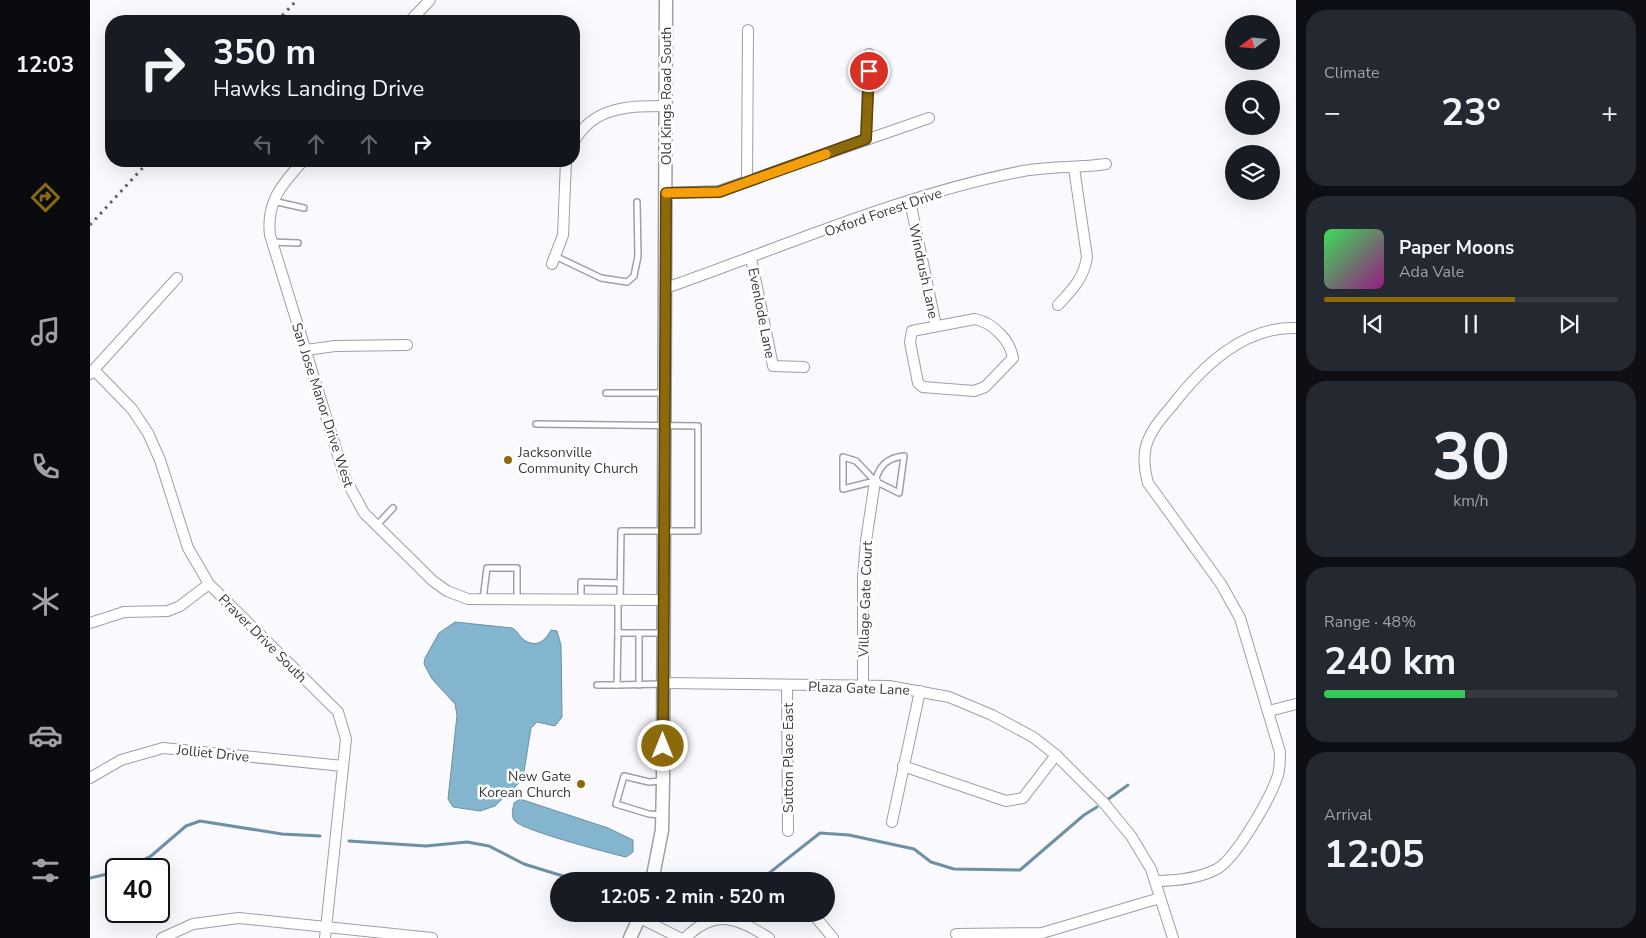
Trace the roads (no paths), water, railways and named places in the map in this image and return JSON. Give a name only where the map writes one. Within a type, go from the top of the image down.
[{"type":"street","points":[[416,15],[430,0]]},
{"type":"street","name":"Old Kings Road South","points":[[654,872],[662,830],[663,781],[666,0]]},
{"type":"street","points":[[747,181],[748,30]]},
{"type":"street","points":[[866,139],[869,54]]},
{"type":"street","points":[[580,134],[586,125],[600,115],[626,106],[665,106]]},
{"type":"street","points":[[666,193],[719,192],[929,118]]},
{"type":"street","name":"Oxford Forest Drive","points":[[666,288],[910,200],[1025,171],[1106,164]]},
{"type":"street","points":[[272,201],[280,186],[297,167]]},
{"type":"street","points":[[553,260],[563,235],[566,167]]},
{"type":"street","points":[[1058,305],[1080,281],[1085,270],[1087,257],[1074,168]]},
{"type":"street","name":"Windrush Lane","points":[[910,200],[936,326]]},
{"type":"street","name":"San Jose Manor Drive West","points":[[272,201],[268,224],[270,238],[345,478],[364,513],[440,586],[468,600],[663,600]]},
{"type":"street","name":"Evenlode Lane","points":[[751,258],[773,366],[804,367]]},
{"type":"street","points":[[92,372],[177,278]]},
{"type":"street","name":"Windrush Lane","points":[[975,319],[991,325],[1011,347],[1014,358],[985,387],[974,391],[923,387],[918,383],[910,342],[912,331],[936,326],[975,319]]},
{"type":"street","points":[[1155,881],[1188,879],[1216,870],[1231,858],[1260,810],[1278,774],[1279,746],[1245,633],[1232,603],[1148,483],[1144,463],[1148,438],[1192,380],[1207,366],[1258,333],[1280,328],[1296,328]]},
{"type":"street","points":[[306,350],[335,346],[407,346]]},
{"type":"street","name":"Praver Drive South","points":[[92,372],[132,409],[148,433],[160,460],[188,548],[209,584],[338,712],[346,732],[324,938]]},
{"type":"street","name":"Village Gate Court","points":[[863,687],[863,578],[875,481]]},
{"type":"street","points":[[90,623],[124,612],[168,611],[180,606],[209,584]]},
{"type":"street","name":"Plaza Gate Lane","points":[[664,683],[889,686],[920,691],[966,703],[992,715],[1033,737],[1056,755],[1104,803],[1131,836],[1151,869],[1173,938]]},
{"type":"street","name":"Sutton Place East","points":[[787,686],[788,831]]},
{"type":"street","points":[[892,822],[920,691]]},
{"type":"street","points":[[1269,711],[1296,704]]},
{"type":"street","name":"Jolliet Drive","points":[[90,778],[121,760],[163,748],[343,766]]},
{"type":"street","points":[[903,766],[1006,801],[1015,801],[1023,798],[1056,755]]},
{"type":"street","points":[[956,934],[1042,933],[1160,898]]},
{"type":"street","points":[[162,938],[193,924],[218,919],[239,918],[432,938]]},
{"type":"street","points":[[685,938],[703,923],[727,918],[741,921],[769,938]]},
{"type":"street","points":[[630,938],[638,922]]},
{"type":"street","points":[[652,922],[680,938]]},
{"type":"street","points":[[820,922],[833,938]]},
{"type":"lane","points":[[272,201],[304,208]]},
{"type":"lane","points":[[553,260],[601,278],[627,282],[634,276],[638,256],[637,202]]},
{"type":"lane","points":[[270,238],[298,243]]},
{"type":"lane","points":[[606,393],[664,393]]},
{"type":"lane","points":[[536,424],[698,426],[698,531],[622,531],[617,685]]},
{"type":"lane","points":[[875,481],[843,489],[843,457],[856,461],[875,481],[899,493],[904,456],[892,458],[879,468],[875,481]]},
{"type":"lane","points":[[377,525],[393,508]]},
{"type":"lane","points":[[483,600],[487,568],[517,568],[517,601]]},
{"type":"lane","points":[[581,601],[581,582],[620,583]]},
{"type":"lane","points":[[618,633],[663,633]]},
{"type":"lane","points":[[639,685],[640,633]]},
{"type":"lane","points":[[597,685],[664,683]]},
{"type":"lane","points":[[662,815],[649,814],[616,804],[624,776],[649,782],[663,781]]},
{"type":"water","points":[[455,622],[512,628],[524,640],[533,643],[543,640],[551,630],[557,631],[561,645],[562,717],[555,726],[537,722],[531,728],[523,778],[495,806],[480,811],[453,807],[448,799],[457,715],[455,704],[432,679],[424,664],[425,658],[439,633]]},
{"type":"water","points":[[520,799],[608,828],[633,840],[633,852],[626,857],[523,826],[514,820],[512,815],[514,803]]},
{"type":"waterway","points":[[1107,800],[1128,785]]},
{"type":"waterway","points":[[770,872],[820,833],[849,835],[914,849],[931,862],[954,869],[1020,870],[1084,815],[1097,807]]},
{"type":"waterway","points":[[147,858],[186,826],[200,821],[282,834],[320,836]]},
{"type":"waterway","points":[[349,841],[426,846],[467,842],[489,846],[524,864],[550,872]]},
{"type":"waterway","points":[[90,878],[105,875]]},
{"type":"railway","points":[[283,15],[297,0]]},
{"type":"railway","points":[[90,225],[143,167]]},
{"type":"place","name":"Jacksonville Community Church","points":[[508,460]]},
{"type":"place","name":"New Gate Korean Church","points":[[581,784]]}]
